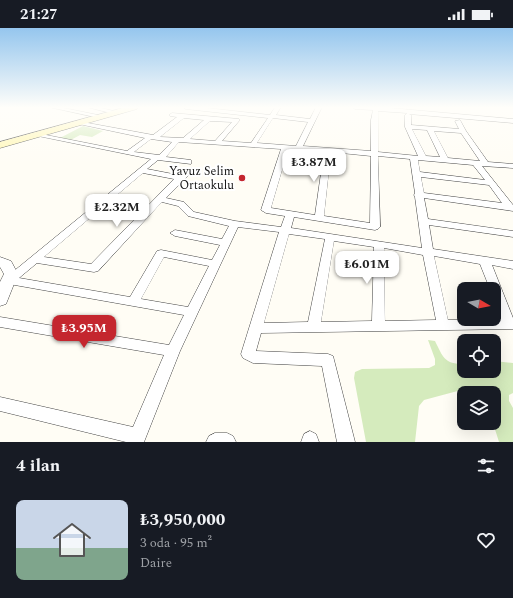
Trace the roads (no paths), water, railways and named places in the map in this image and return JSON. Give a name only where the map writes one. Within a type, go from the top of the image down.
[{"type":"main road","points":[[0,145],[64,126]]},
{"type":"street","points":[[99,126],[180,141],[328,150],[513,166]]},
{"type":"street","points":[[128,153],[168,126]]},
{"type":"street","points":[[9,280],[142,170],[199,126]]},
{"type":"street","points":[[217,143],[232,126]]},
{"type":"street","points":[[252,146],[266,126]]},
{"type":"street","points":[[298,149],[309,126]]},
{"type":"street","points":[[285,148],[266,210],[375,227],[375,126]]},
{"type":"street","points":[[460,126],[486,164]]},
{"type":"street","points":[[443,325],[418,195],[416,174],[418,158],[408,127],[463,132]]},
{"type":"street","points":[[430,129],[444,160]]},
{"type":"street","points":[[35,259],[94,268],[180,178],[189,166],[158,158],[38,134]]},
{"type":"street","points":[[319,218],[328,150]]},
{"type":"street","points":[[476,163],[511,210]]},
{"type":"street","points":[[142,170],[180,178]]},
{"type":"street","points":[[416,174],[491,183]]},
{"type":"street","points":[[418,195],[511,210]]},
{"type":"street","points":[[160,199],[181,204],[191,214],[236,224],[513,265]]},
{"type":"street","points":[[290,214],[248,354],[253,357],[328,360],[346,442]]},
{"type":"street","points":[[423,221],[513,234]]},
{"type":"street","points":[[0,404],[136,439],[173,351],[236,224]]},
{"type":"street","points":[[175,233],[226,243]]},
{"type":"street","points":[[314,327],[330,237]]},
{"type":"street","points":[[378,326],[379,244]]},
{"type":"street","points":[[133,302],[161,253],[216,264]]},
{"type":"street","points":[[257,323],[259,328],[511,324],[485,261]]},
{"type":"street","points":[[0,262],[6,264],[11,274],[0,300]]},
{"type":"street","points":[[9,280],[192,312]]},
{"type":"street","points":[[0,322],[173,351]]},
{"type":"street","points":[[215,442],[227,442]]},
{"type":"place","name":"Yavuz Selim Ortaokulu","points":[[242,178]]}]
